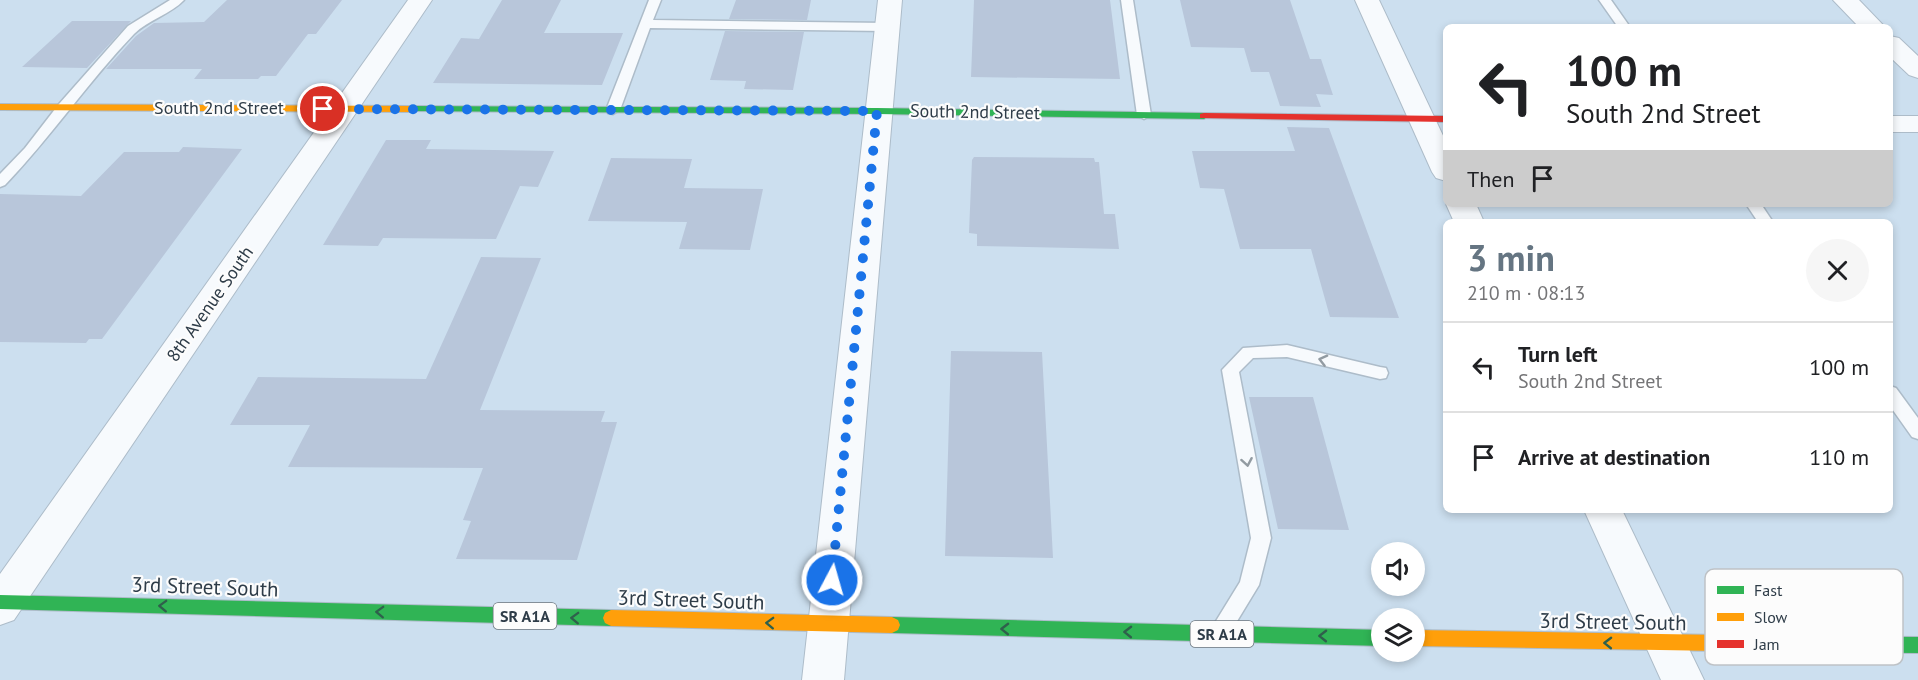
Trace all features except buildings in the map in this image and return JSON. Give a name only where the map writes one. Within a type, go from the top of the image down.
[{"type":"street","name":"8th Avenue South","points":[[1,604],[420,0]]},
{"type":"street","points":[[1366,0],[1433,119],[1443,160]]},
{"type":"street","points":[[1845,0],[1870,24]]},
{"type":"street","points":[[823,680],[877,111],[889,14]]},
{"type":"street","points":[[1893,46],[1918,70]]},
{"type":"street","name":"South 2nd Street","points":[[0,106],[877,111],[1433,119]]},
{"type":"street","points":[[1893,124],[1918,124]]},
{"type":"street","points":[[1605,513],[1675,662]]},
{"type":"street","name":"3rd Street South","points":[[1,604],[1371,638]]},
{"type":"street","name":"3rd Street South","points":[[1425,639],[1675,662],[1705,660]]},
{"type":"street","name":"3rd Street South","points":[[1903,646],[1918,645]]},
{"type":"lane","points":[[0,182],[30,151],[64,107],[132,29],[178,0]]},
{"type":"lane","points":[[613,110],[655,0]]},
{"type":"lane","points":[[1127,0],[1144,114]]},
{"type":"lane","points":[[1605,0],[1622,24]]},
{"type":"lane","points":[[646,24],[889,14]]},
{"type":"lane","points":[[1218,634],[1249,585],[1261,538],[1230,370],[1249,352],[1287,351],[1380,373]]},
{"type":"lane","points":[[1893,397],[1918,432]]},
{"type":"traffic: fast","points":[[412,109],[877,111],[1204,116]]},
{"type":"traffic: fast","points":[[0,602],[611,618]]},
{"type":"traffic: fast","points":[[892,625],[1371,638]]},
{"type":"traffic: fast","points":[[1903,645],[1918,645]]},
{"type":"traffic: slow","points":[[0,107],[412,109]]},
{"type":"traffic: slow","points":[[611,618],[892,625]]},
{"type":"traffic: slow","points":[[1425,638],[1705,643]]},
{"type":"traffic: jam","points":[[1204,116],[1443,119]]},
{"type":"route","points":[[323,109],[877,111],[832,580]]}]
